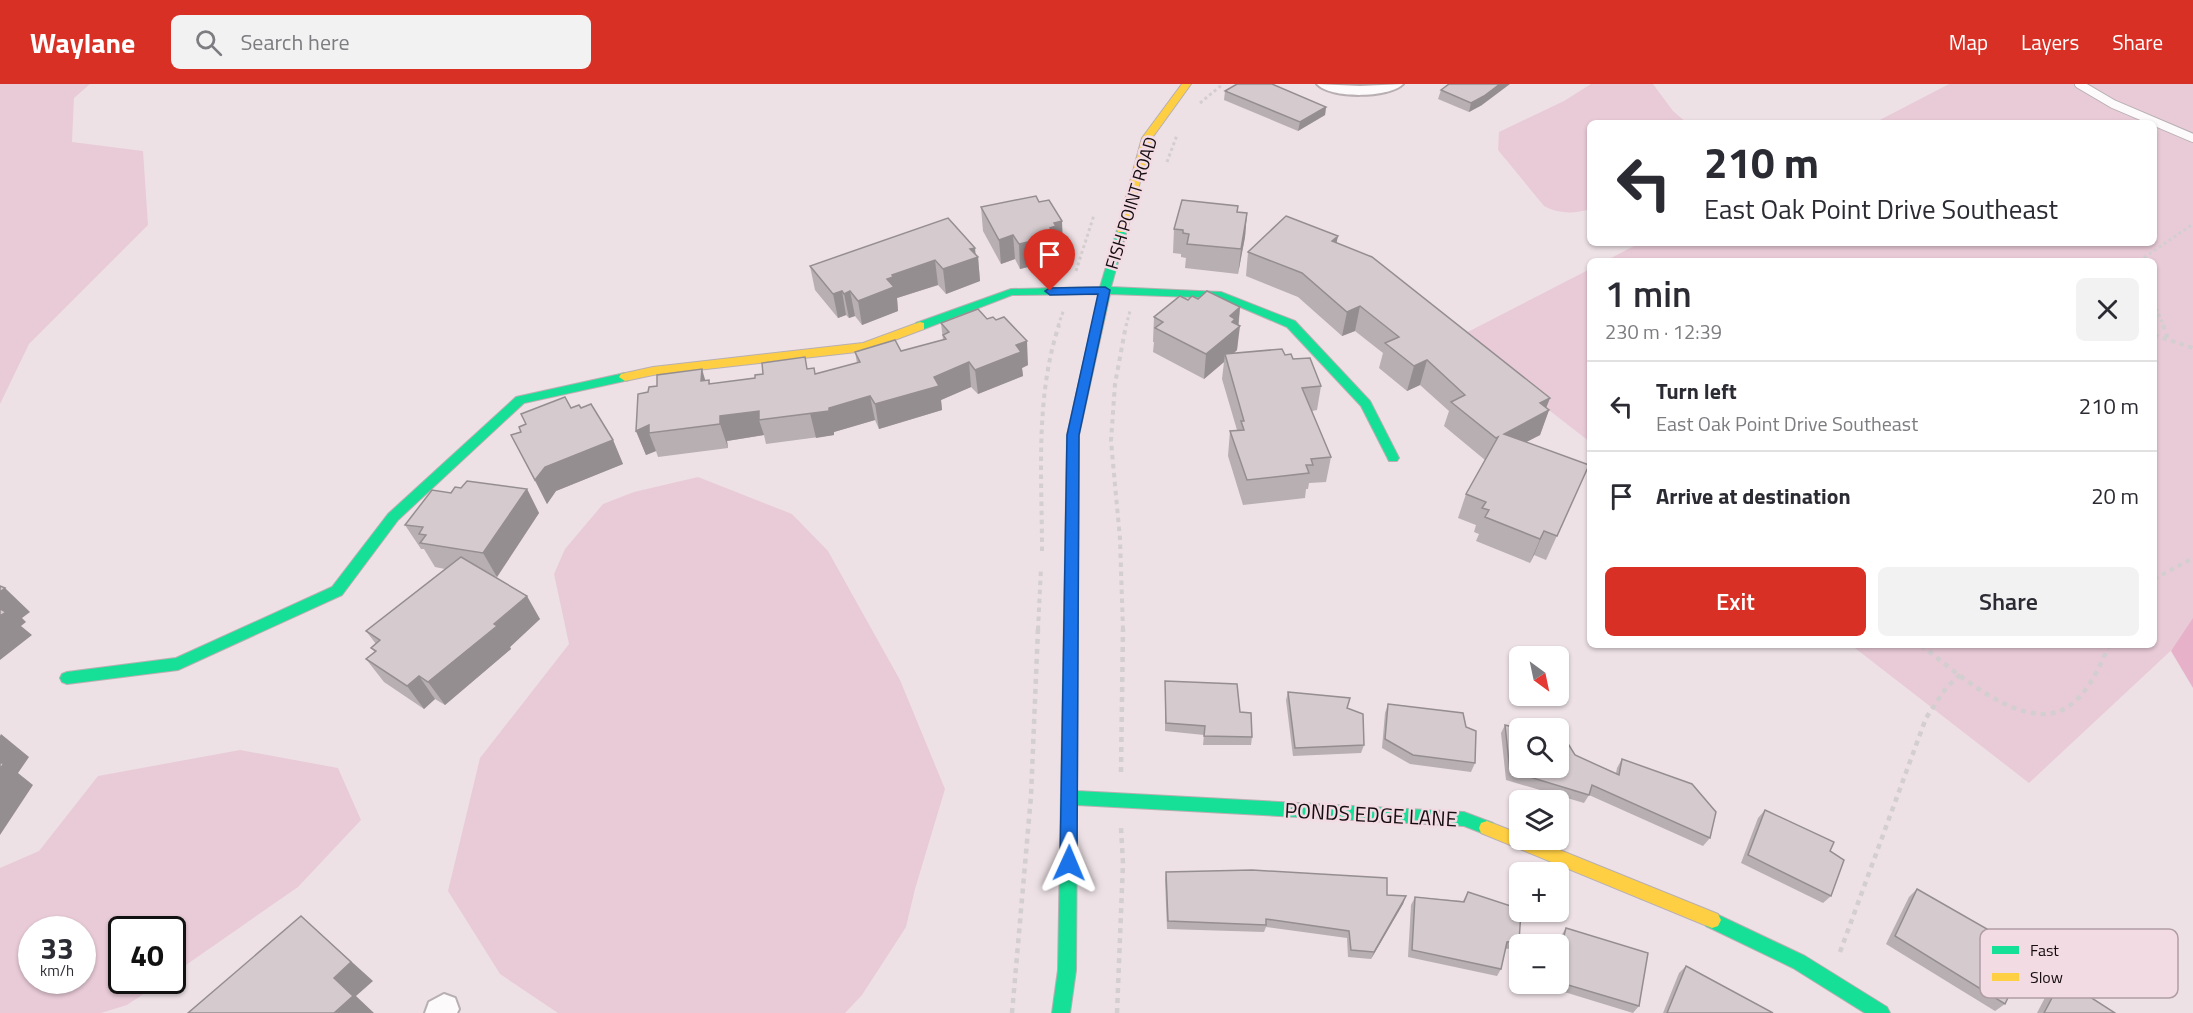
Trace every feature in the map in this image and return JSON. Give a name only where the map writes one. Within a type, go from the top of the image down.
[{"type":"street","name":"FISH POINT ROAD","points":[[1061,1013],[1067,970],[1073,435],[1105,290],[1147,138],[1188,84]]},
{"type":"street","points":[[1324,84],[1359,91],[1396,84]]},
{"type":"street","points":[[67,678],[177,664],[337,591],[393,517],[520,400],[652,371],[865,347],[1011,292],[1105,290],[1221,296],[1291,324],[1366,404],[1393,458]]},
{"type":"street","name":"PONDS EDGE LANE","points":[[1070,798],[1464,819],[1756,938],[1830,979],[1881,1013]]},
{"type":"lane","points":[[2079,84],[2113,104],[2151,120]]},
{"type":"lane","points":[[2157,123],[2193,138]]},
{"type":"path","points":[[1192,110],[1223,84]]},
{"type":"path","points":[[1163,171],[1181,129]]},
{"type":"path","points":[[2143,258],[2193,224]]},
{"type":"path","points":[[1118,1013],[1123,863],[1120,801],[1124,630],[1120,534],[1112,458],[1114,403],[1124,335],[1136,292]]},
{"type":"path","points":[[2157,308],[2169,339]]},
{"type":"path","points":[[2157,336],[2193,348]]},
{"type":"path","points":[[2157,577],[2193,558]]},
{"type":"path","points":[[1926,648],[2010,707],[2044,715],[2062,711],[2074,702],[2107,648]]},
{"type":"path","points":[[1830,979],[1926,718],[1946,688],[1961,674]]},
{"type":"shaded area","points":[[0,84],[90,84],[74,98],[72,142],[143,151],[148,225],[29,344],[0,404]]},
{"type":"shaded area","points":[[1591,84],[1653,84],[1673,111],[1684,120],[1587,120],[1587,210],[1561,212],[1544,206],[1498,150],[1499,132],[1564,101]]},
{"type":"shaded area","points":[[1949,84],[2193,84],[2193,630],[2029,783],[1855,648],[2157,648],[2157,258],[1611,258],[1634,246],[2157,246],[2157,120],[1880,120]]},
{"type":"shaded area","points":[[1587,271],[1587,440],[1456,338]]},
{"type":"shaded area","points":[[698,477],[792,514],[828,551],[900,680],[945,789],[906,927],[862,995],[845,1013],[558,1013],[500,974],[448,891],[480,758],[569,644],[554,574],[565,549],[603,504],[634,492]]},
{"type":"shaded area","points":[[2193,618],[2193,688],[2171,651]]},
{"type":"shaded area","points":[[240,750],[338,768],[361,820],[298,887],[186,965],[186,916],[108,916],[108,994],[144,994],[127,1005],[101,1013],[0,1013],[0,868],[39,851],[98,776]]},
{"type":"building","points":[[1237,84],[1272,84],[1326,107],[1300,122],[1225,91]]},
{"type":"building","points":[[1449,84],[1500,84],[1471,103],[1441,90]]},
{"type":"building","points":[[1036,196],[1039,202],[1049,200],[1062,221],[1054,223],[1056,226],[1050,228],[1055,236],[1019,244],[1013,235],[999,240],[981,207]]},
{"type":"building","points":[[1182,200],[1238,206],[1237,212],[1247,213],[1241,249],[1187,244],[1189,234],[1183,233],[1183,230],[1174,229]]},
{"type":"building","points":[[1286,216],[1338,236],[1332,241],[1372,257],[1550,398],[1540,403],[1549,410],[1504,434],[1587,464],[1587,469],[1557,536],[1544,531],[1540,539],[1485,517],[1489,510],[1482,508],[1486,502],[1466,494],[1498,437],[1496,438],[1451,402],[1465,395],[1427,360],[1414,366],[1385,343],[1399,337],[1360,306],[1347,312],[1302,273],[1248,252]]},
{"type":"building","points":[[948,218],[975,248],[970,249],[978,257],[943,269],[935,260],[892,275],[893,277],[887,279],[894,287],[858,301],[850,291],[844,294],[842,291],[833,294],[810,266]]},
{"type":"building","points":[[1207,291],[1240,307],[1230,316],[1235,319],[1232,322],[1240,326],[1206,354],[1155,328],[1163,322],[1154,317],[1180,296],[1188,300],[1192,296],[1198,299]]},
{"type":"building","points":[[978,309],[987,319],[993,317],[996,320],[1004,317],[1027,341],[1016,345],[1021,352],[975,370],[969,362],[934,377],[939,386],[875,404],[870,396],[829,408],[829,411],[759,420],[759,411],[720,416],[720,424],[649,433],[649,425],[636,431],[638,394],[648,392],[649,387],[657,386],[657,375],[702,369],[701,381],[709,380],[709,384],[755,378],[755,375],[763,374],[762,363],[805,357],[807,369],[814,368],[815,374],[860,362],[855,352],[895,340],[901,351],[946,339],[943,335],[949,332],[941,323]]},
{"type":"building","points":[[1282,349],[1285,355],[1291,354],[1293,359],[1310,358],[1321,386],[1302,388],[1331,457],[1311,459],[1313,465],[1306,465],[1309,473],[1247,480],[1230,431],[1244,430],[1241,421],[1244,421],[1225,354]]},
{"type":"building","points":[[565,397],[571,408],[579,405],[581,408],[591,404],[613,440],[545,467],[535,480],[511,435],[521,432],[519,427],[526,424],[521,414]]},
{"type":"building","points":[[467,481],[527,489],[483,553],[420,543],[426,535],[419,534],[423,527],[405,525],[432,490],[451,493],[455,487],[461,488]]},
{"type":"building","points":[[461,557],[527,596],[494,624],[497,626],[428,682],[419,676],[407,686],[366,659],[376,651],[371,648],[380,640],[366,631]]},
{"type":"building","points":[[1165,681],[1237,684],[1240,712],[1251,713],[1252,737],[1204,736],[1205,726],[1166,723]]},
{"type":"building","points":[[1288,692],[1350,698],[1347,708],[1363,714],[1364,745],[1295,748]]},
{"type":"building","points":[[1388,704],[1463,713],[1466,727],[1476,731],[1475,763],[1413,755],[1385,739]]},
{"type":"building","points":[[1505,725],[1509,726],[1509,762]]},
{"type":"building","points":[[1569,745],[1575,755],[1619,775],[1622,759],[1692,784],[1716,812],[1710,838],[1592,785],[1589,795],[1533,778],[1569,778]]},
{"type":"building","points":[[1765,810],[1834,842],[1830,851],[1844,860],[1831,896],[1748,855]]},
{"type":"building","points":[[1252,870],[1387,878],[1387,895],[1406,896],[1374,952],[1351,950],[1349,931],[1266,919],[1266,925],[1168,921],[1166,872]]},
{"type":"building","points":[[1917,889],[1987,929],[1980,929],[1980,989],[1895,936]]},
{"type":"building","points":[[1468,892],[1509,905],[1509,922],[1520,922],[1519,934],[1509,934],[1501,969],[1412,950],[1415,897],[1464,902]]},
{"type":"building","points":[[301,916],[351,962],[334,978],[353,996],[334,1013],[188,1013]]},
{"type":"building","points":[[1566,928],[1648,953],[1639,1006],[1569,985],[1569,934],[1564,934]]},
{"type":"building","points":[[1686,966],[1773,1013],[1667,1013]]},
{"type":"building","points":[[1995,998],[2008,998],[2005,1004]]},
{"type":"building","points":[[2052,998],[2092,998],[2115,1013],[2044,1013]]},
{"type":"traffic: fast","points":[[1061,1013],[1067,970],[1073,435],[1105,290],[1122,230]]},
{"type":"traffic: fast","points":[[920,326],[1011,292],[1105,290],[1221,295],[1291,324],[1366,404],[1393,458]]},
{"type":"traffic: fast","points":[[67,678],[178,664],[337,591],[393,517],[520,400],[625,377]]},
{"type":"traffic: fast","points":[[1070,798],[1464,819],[1487,828]]},
{"type":"traffic: fast","points":[[1712,920],[1799,962],[1881,1013]]},
{"type":"traffic: slow","points":[[1122,230],[1147,138],[1187,84]]},
{"type":"traffic: slow","points":[[625,377],[653,371],[865,347],[920,326]]},
{"type":"traffic: slow","points":[[1487,828],[1712,920]]},
{"type":"route","points":[[1050,291],[1105,290],[1073,435],[1069,863]]}]
